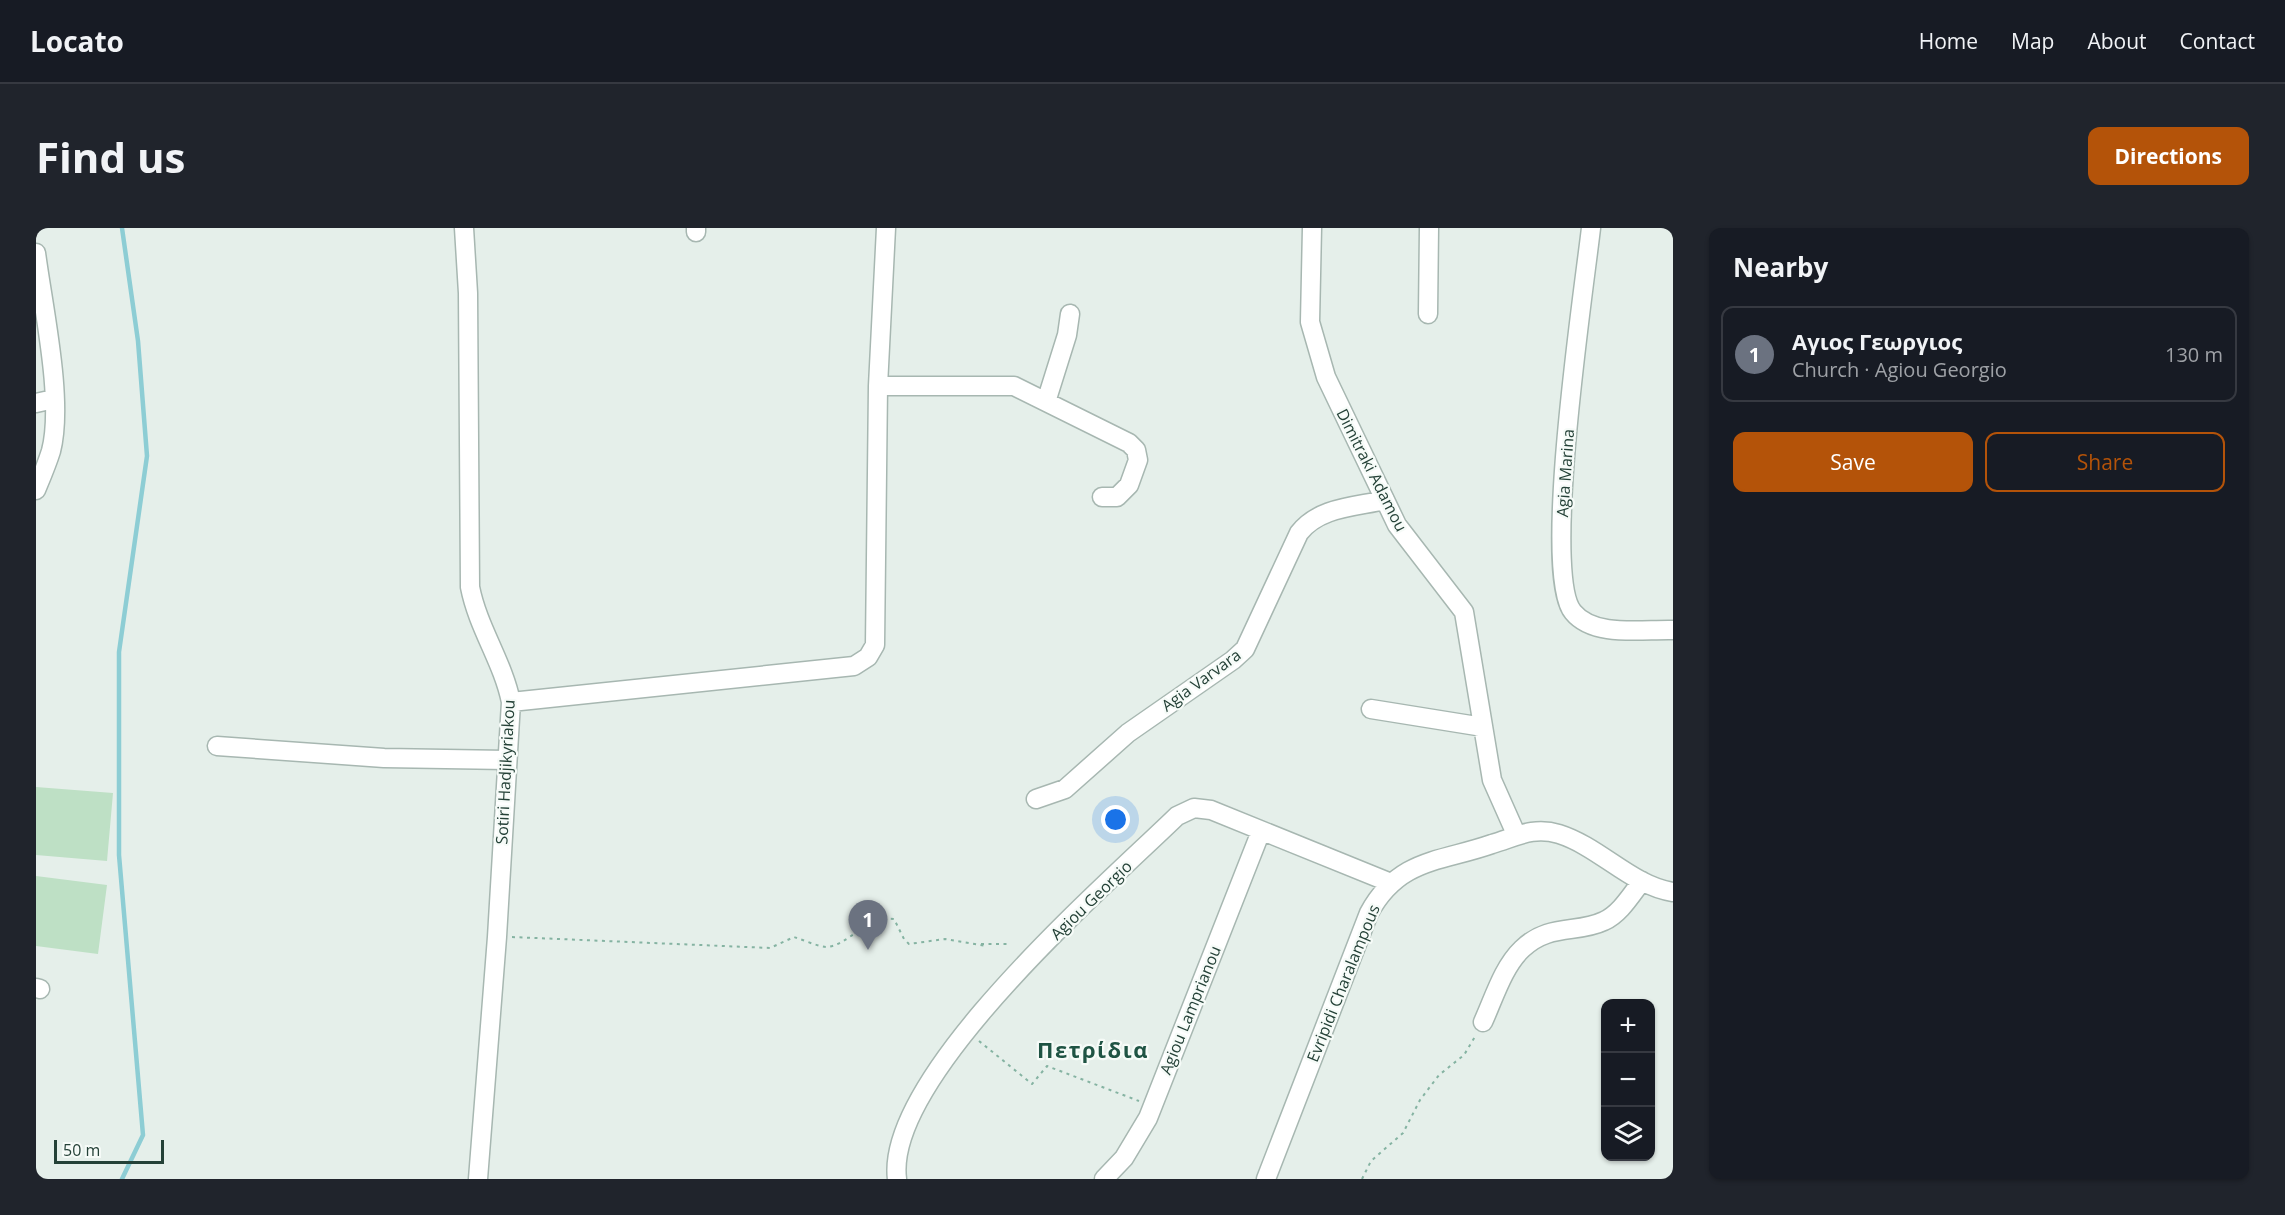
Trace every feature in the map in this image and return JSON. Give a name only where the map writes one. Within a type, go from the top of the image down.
[{"type":"street","name":"Sotiri Hadjikyriakou","points":[[464,228],[468,293],[470,587],[474,608],[503,676],[511,702],[497,937],[478,1179]]},
{"type":"street","points":[[511,702],[854,666],[863,663],[875,645],[878,386],[886,228]]},
{"type":"street","name":"Dimitraki Adamou","points":[[1312,228],[1310,322],[1326,377],[1397,525],[1464,612],[1492,780],[1516,834]]},
{"type":"street","points":[[1428,314],[1429,228]]},
{"type":"street","name":"Agia Marina","points":[[1591,228],[1564,467],[1560,554],[1562,586],[1572,611],[1586,623],[1607,629],[1673,630]]},
{"type":"street","points":[[36,253],[54,399],[51,451],[36,490]]},
{"type":"street","points":[[1046,402],[1067,335],[1070,314]]},
{"type":"street","points":[[878,386],[1014,386],[1130,443],[1136,450],[1138,460],[1129,485],[1117,496],[1102,497]]},
{"type":"street","points":[[36,403],[54,399]]},
{"type":"street","name":"Agia Varvara","points":[[1036,799],[1065,789],[1128,733],[1233,660],[1245,649],[1299,533],[1307,522],[1317,515],[1385,500]]},
{"type":"street","points":[[1371,709],[1483,727]]},
{"type":"street","points":[[217,746],[384,758],[507,760]]},
{"type":"street","name":"Agiou Georgio","points":[[897,1179],[897,1147],[907,1121],[939,1067],[1011,978],[1177,816],[1194,808],[1203,808],[1391,883]]},
{"type":"street","name":"Agiou Lamprianou","points":[[1104,1179],[1124,1158],[1138,1138],[1261,831]]},
{"type":"street","name":"Evripidi Charalampous","points":[[1266,1179],[1369,913],[1391,883],[1426,861],[1493,844],[1516,834],[1530,831],[1556,833],[1579,842],[1642,881],[1673,892]]},
{"type":"street","points":[[1483,1022],[1509,967],[1523,948],[1539,937],[1561,929],[1603,922],[1617,911],[1642,881]]},
{"type":"path","points":[[497,937],[770,948],[795,937],[826,947],[841,943],[852,933],[886,918],[894,919],[909,944],[945,939],[986,946]]},
{"type":"path","points":[[979,944],[1008,944]]},
{"type":"path","points":[[1362,1179],[1371,1161],[1403,1133],[1420,1100],[1439,1076],[1464,1055],[1483,1022]]},
{"type":"path","points":[[967,1032],[1032,1084],[1047,1066],[1152,1106]]},
{"type":"green space","points":[[36,787],[113,793],[107,861],[36,855]]},
{"type":"green space","points":[[36,876],[107,885],[98,954],[36,946]]},
{"type":"waterway","points":[[122,228],[138,341],[147,456],[119,652],[119,855],[143,1135],[122,1179]]},
{"type":"place","name":"Αγιος Γεωργιος","points":[[868,950]]},
{"type":"district","name":"Πετρίδια","points":[[1093,1050]]}]
